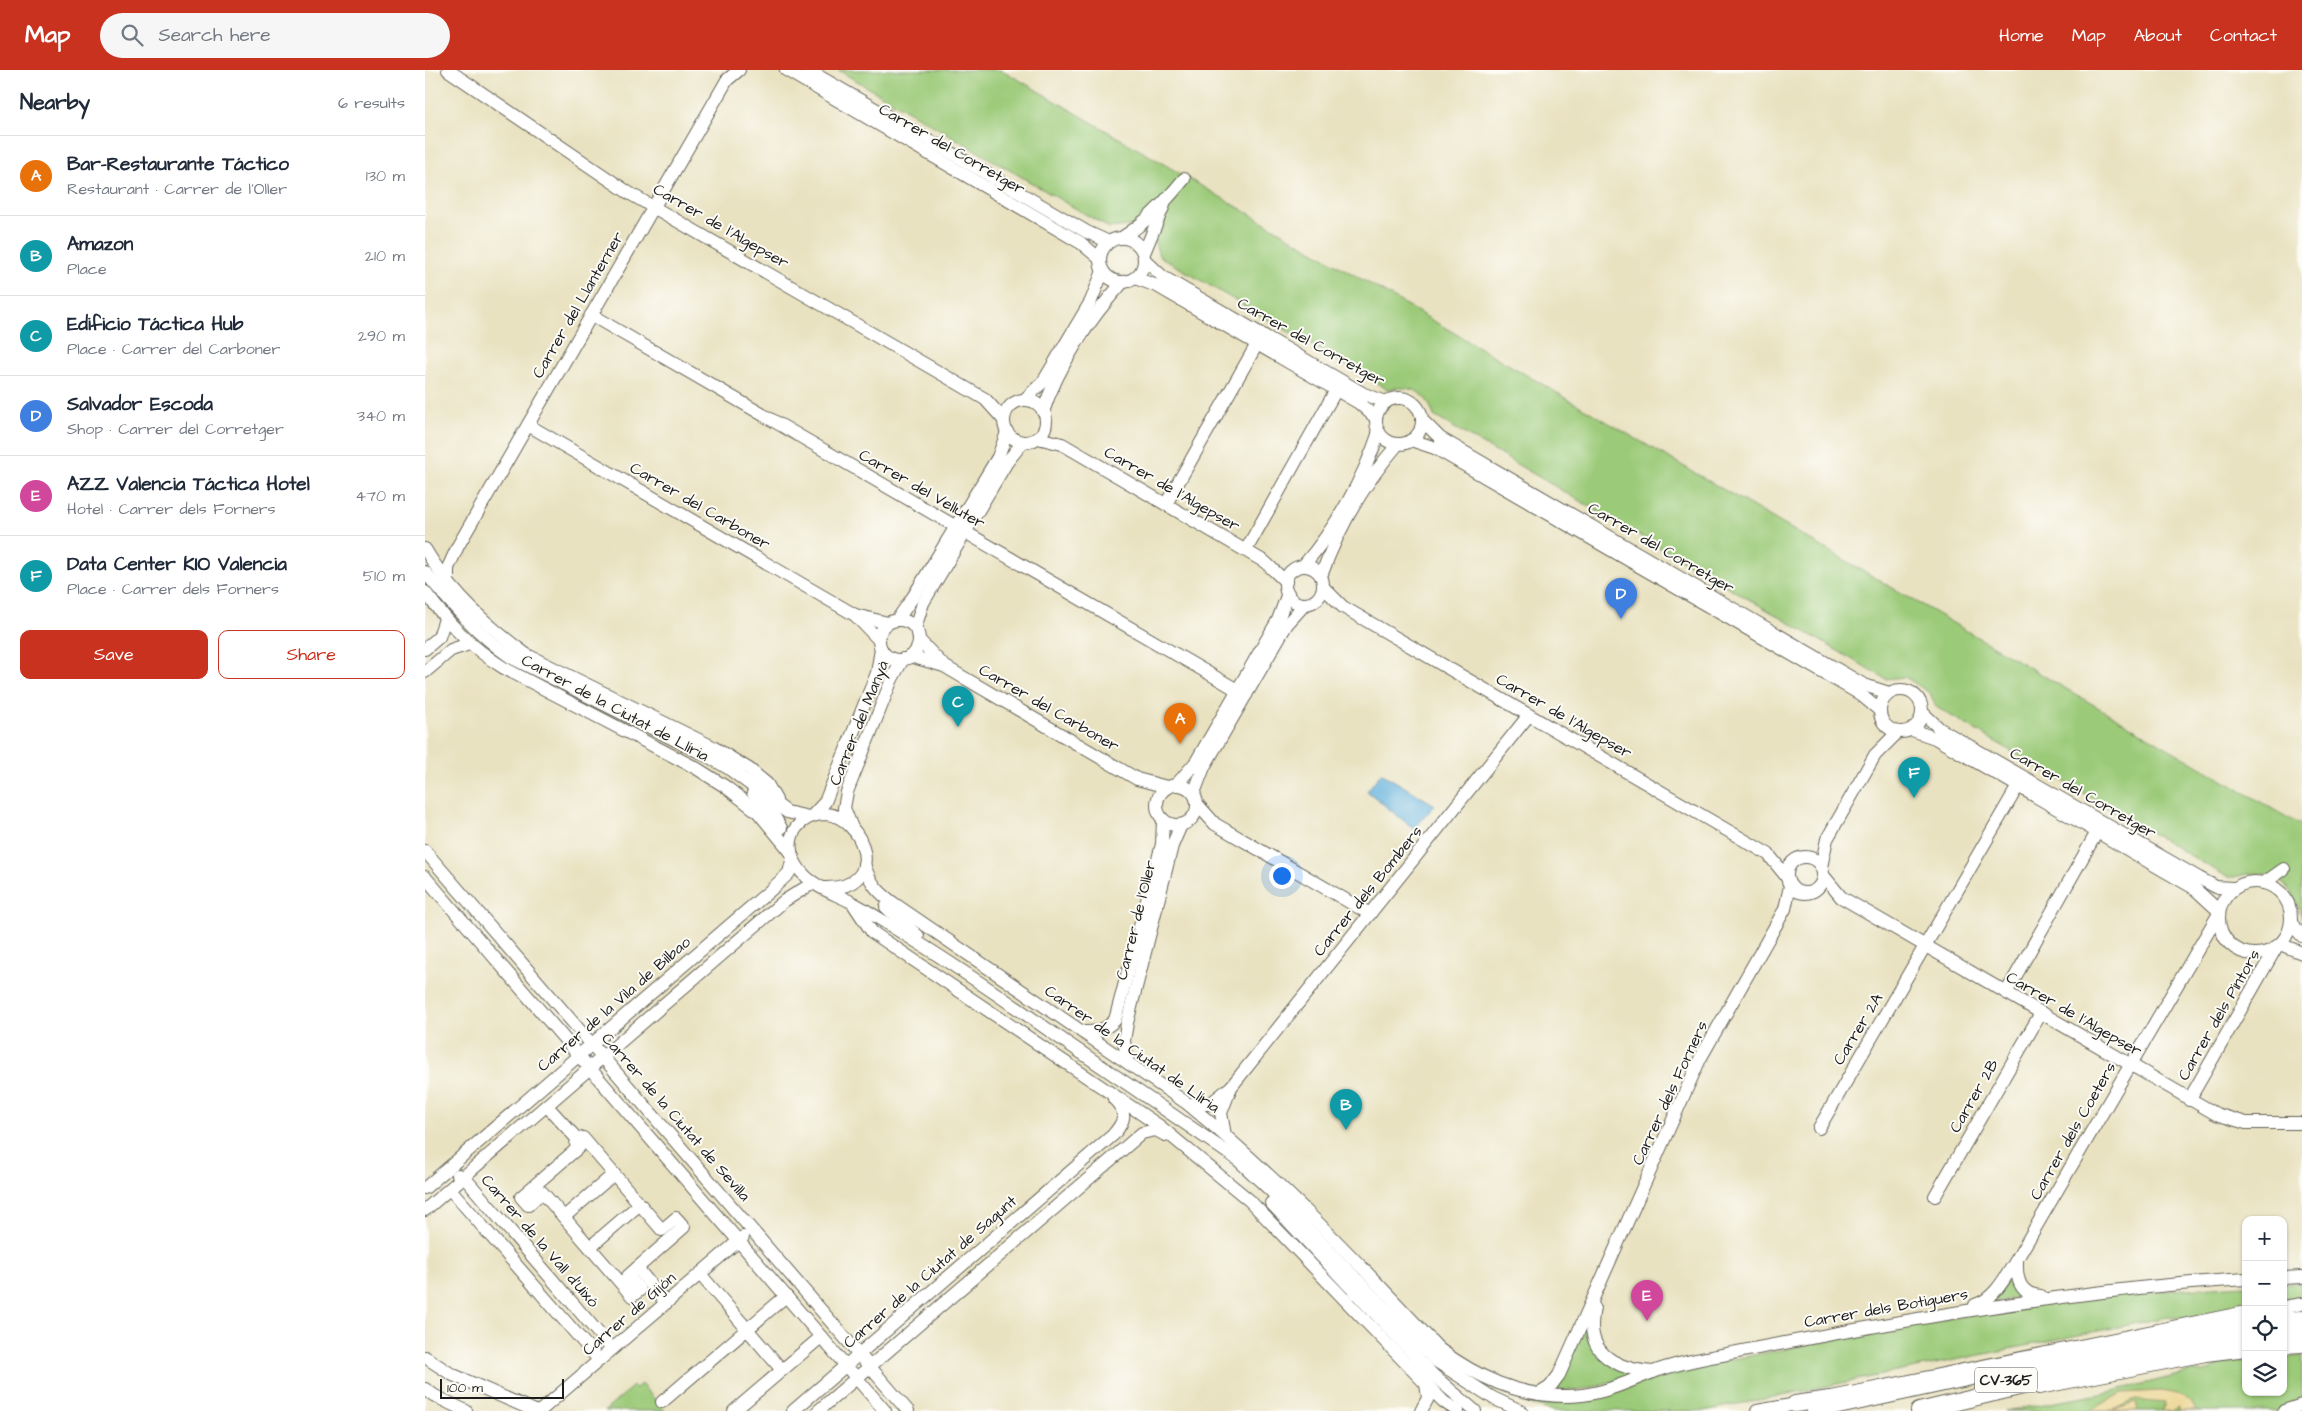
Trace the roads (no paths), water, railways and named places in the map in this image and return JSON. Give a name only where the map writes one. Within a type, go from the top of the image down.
[{"type":"main road","points":[[2287,1320],[2302,1318]]},
{"type":"main road","name":"CV-365","points":[[1815,1411],[2022,1366],[2242,1325]]},
{"type":"main road","points":[[2287,1334],[2302,1333]]},
{"type":"main road","name":"CV-365","points":[[1820,1411],[2242,1339]]},
{"type":"main road","points":[[1919,1411],[2192,1347]]},
{"type":"main road","points":[[1795,1404],[2022,1366]]},
{"type":"street","name":"Carrer de l'Algepser","points":[[448,70],[629,192],[985,399]]},
{"type":"street","name":"Carrer del Llanterner","points":[[448,580],[448,568],[458,546],[728,75],[739,70]]},
{"type":"street","name":"Carrer del Corretger","points":[[786,70],[1081,243],[1101,265]]},
{"type":"street","name":"Carrer del Corretger","points":[[808,70],[1087,232],[1109,242]]},
{"type":"street","points":[[1062,444],[1038,438],[1023,442],[1007,462],[960,529],[892,621],[880,633],[880,644],[891,658],[907,658],[915,652],[923,603],[960,529],[997,457],[1005,426],[1005,413],[1043,382],[1091,301],[1104,246],[1140,226],[1166,201],[1183,179]]},
{"type":"street","points":[[1038,438],[1045,418],[1051,387],[1100,307],[1129,280],[1140,273],[1166,201]]},
{"type":"street","points":[[1123,237],[1136,242],[1145,257]]},
{"type":"street","name":"Carrer del Corretger","points":[[1145,257],[1163,277],[1364,394],[1386,402]]},
{"type":"street","points":[[1101,265],[1115,281],[1129,280]]},
{"type":"street","name":"Carrer del Corretger","points":[[1129,280],[1157,286],[1336,390],[1359,404],[1376,418]]},
{"type":"street","name":"Carrer del Velluter","points":[[591,315],[1241,693]]},
{"type":"street","points":[[1166,504],[1257,344]]},
{"type":"street","points":[[1246,550],[1336,390]]},
{"type":"street","points":[[1370,914],[1215,824],[1198,805],[1194,792],[1204,768],[1278,620],[1287,588],[1298,568],[1322,544],[1369,462],[1379,432],[1376,418],[1378,412],[1386,402],[1398,398],[1410,400],[1419,408],[1422,420],[1419,432],[1411,440],[1398,444],[1390,442],[1379,432]]},
{"type":"street","points":[[985,399],[1035,403],[1062,444]]},
{"type":"street","points":[[985,399],[1011,437],[1023,442]]},
{"type":"street","name":"Carrer del Corretger","points":[[1422,420],[1440,438],[1864,685],[1889,693]]},
{"type":"street","name":"Carrer del Carboner","points":[[528,425],[855,615],[880,644]]},
{"type":"street","name":"Carrer del Corretger","points":[[1411,440],[1443,452],[1860,694],[1879,710]]},
{"type":"street","name":"Carrer de l'Algepser","points":[[1062,444],[1265,562]]},
{"type":"street","points":[[1215,824],[1168,823],[1163,820],[1157,808],[1159,795],[1172,786],[1196,762],[1287,624],[1310,602],[1322,581],[1331,549],[1373,476],[1398,444]]},
{"type":"street","points":[[425,548],[434,553],[445,553],[458,546]]},
{"type":"street","name":"Carrer de la Ciutat de Llíria","points":[[425,548],[474,611],[527,655],[713,747],[749,769],[767,784],[777,804]]},
{"type":"street","points":[[1265,562],[1298,568],[1313,568],[1343,607]]},
{"type":"street","points":[[1265,562],[1287,588],[1295,601],[1343,607]]},
{"type":"street","name":"Carrer de la Ciutat de Llíria","points":[[425,572],[463,618],[506,654],[728,768],[787,812],[811,816],[827,814],[838,818],[852,828],[862,843],[865,858],[864,867],[869,887],[890,911],[940,956]]},
{"type":"street","name":"Carrer de la Ciutat de Llíria","points":[[425,592],[445,619],[469,644],[504,668],[696,768],[726,787],[758,812],[791,851]]},
{"type":"street","name":"Carrer de l'Algepser","points":[[1343,607],[1768,854]]},
{"type":"street","name":"Carrer del Carboner","points":[[855,615],[892,621]]},
{"type":"street","points":[[425,649],[439,637],[445,619]]},
{"type":"street","points":[[892,621],[910,623],[917,634]]},
{"type":"street","name":"Carrer del Carboner","points":[[917,634],[944,666]]},
{"type":"street","points":[[425,672],[451,650],[469,644]]},
{"type":"street","name":"Carrer del Manyà","points":[[811,816],[825,802],[877,673],[880,644]]},
{"type":"street","name":"Carrer del Carboner","points":[[907,658],[944,666],[1137,779],[1157,801]]},
{"type":"street","name":"Carrer del Manyà","points":[[852,828],[844,808],[847,792],[892,679],[907,658]]},
{"type":"street","points":[[1875,756],[1882,723],[1879,710],[1882,700],[1889,693],[1903,690],[1915,695],[1921,703],[1922,712],[1919,722],[1912,730],[1897,733],[1888,730],[1882,723]]},
{"type":"street","name":"Carrer del Corretger","points":[[1922,712],[1940,729],[2166,860],[2216,886],[2233,888]]},
{"type":"street","name":"Carrer dels Bombers","points":[[1188,1104],[1209,1104],[1231,1087],[1529,715]]},
{"type":"street","name":"Carrer del Corretger","points":[[1912,730],[1935,738],[2193,888],[2219,913]]},
{"type":"street","points":[[1808,893],[1820,885],[1827,839],[1875,756],[1897,733]]},
{"type":"street","name":"Carrer de la Ciutat de Llíria","points":[[728,768],[774,816],[804,875],[819,886],[853,903],[940,956],[1237,1160],[1272,1192],[1372,1293],[1436,1361],[1493,1398],[1515,1408],[1529,1411]]},
{"type":"street","name":"Carrer del Carboner","points":[[1137,779],[1172,786]]},
{"type":"street","points":[[1172,786],[1183,785],[1194,792]]},
{"type":"street","name":"Carrer 2A","points":[[1819,1128],[2018,786]]},
{"type":"street","points":[[1185,823],[1197,811],[1198,805]]},
{"type":"street","points":[[791,851],[793,832],[801,822],[811,816]]},
{"type":"street","name":"Carrer de l'Oller","points":[[1128,1063],[1121,1022],[1162,844],[1163,820]]},
{"type":"street","name":"Carrer de l'Oller","points":[[1121,1022],[1172,846],[1185,823]]},
{"type":"street","points":[[2006,993],[2097,832]]},
{"type":"street","points":[[1788,881],[1787,868],[1827,839]]},
{"type":"street","name":"Carrer de la Ciutat de Sevilla","points":[[425,851],[908,1411]]},
{"type":"street","name":"Carrer de la Vila de Bilbao","points":[[425,1188],[773,888],[789,873],[791,851]]},
{"type":"street","points":[[1768,854],[1811,858],[1841,897]]},
{"type":"street","points":[[1768,854],[1796,892],[1841,897]]},
{"type":"street","points":[[819,886],[841,888],[855,881],[864,867]]},
{"type":"street","name":"Carrer de la Ciutat de Llíria","points":[[864,867],[868,878],[877,891],[916,920],[1188,1104],[1225,1135],[1306,1209],[1439,1349],[1460,1364],[1499,1385],[1539,1394]]},
{"type":"street","points":[[2264,882],[2284,869],[2281,892]]},
{"type":"street","name":"Carrer de la Ciutat de Sevilla","points":[[425,877],[885,1411]]},
{"type":"street","name":"Carrer dels Forners","points":[[1539,1394],[1550,1386],[1559,1375],[1700,1059],[1785,909],[1788,881]]},
{"type":"street","points":[[2253,881],[2264,882],[2281,892],[2291,912],[2291,924],[2285,938],[2278,945],[2267,952],[2255,954],[2238,949],[2224,938],[2219,927],[2219,913],[2227,894],[2233,888],[2253,881]]},
{"type":"street","name":"Carrer de la Vila de Bilbao","points":[[425,1210],[784,901],[819,886]]},
{"type":"street","name":"Carrer dels Forners","points":[[1785,909],[1808,893]]},
{"type":"street","name":"Carrer de l'Algepser","points":[[1841,897],[2216,1114],[2246,1124],[2302,1123]]},
{"type":"street","name":"Carrer de la Ciutat de Llíria","points":[[853,903],[871,932],[1158,1125],[1186,1147],[1249,1200],[1426,1384],[1444,1402],[1457,1411]]},
{"type":"street","points":[[465,924],[478,913]]},
{"type":"street","name":"Carrer dels Coeters","points":[[1955,1312],[1980,1304],[1989,1298],[2017,1260],[2219,913]]},
{"type":"street","points":[[2291,924],[2302,936]]},
{"type":"street","points":[[2278,945],[2302,953]]},
{"type":"street","name":"Carrer dels Pintors","points":[[2189,1100],[2278,945]]},
{"type":"street","name":"Carrer 2B","points":[[1935,1196],[2041,1013]]},
{"type":"street","points":[[1082,1032],[1098,1032],[1121,1022]]},
{"type":"street","name":"Carrer dels Bombers","points":[[1225,1135],[1221,1113],[1231,1087]]},
{"type":"street","name":"Carrer de la Ciutat de Sagunt","points":[[793,1411],[1113,1135],[1122,1124],[1125,1116],[1122,1107],[1108,1092]]},
{"type":"street","points":[[547,1106],[579,1141]]},
{"type":"street","name":"Carrer de la Ciutat de Sagunt","points":[[818,1411],[1142,1133],[1156,1130],[1186,1147]]},
{"type":"street","points":[[583,1138],[614,1174],[662,1230],[676,1218],[684,1228],[628,1276],[640,1290],[632,1296],[543,1192],[528,1205],[521,1196],[579,1147],[576,1144],[583,1138]]},
{"type":"street","name":"Carrer de la Ciutat de Llíria","points":[[1207,1139],[1235,1165],[1433,1375],[1475,1411]]},
{"type":"street","points":[[1088,1157],[1099,1170]]},
{"type":"street","points":[[447,1169],[464,1177]]},
{"type":"street","points":[[447,1169],[450,1189]]},
{"type":"street","points":[[564,1217],[614,1174]]},
{"type":"street","name":"Carrer de la Vall d'Uixó","points":[[464,1177],[612,1349]]},
{"type":"street","name":"Carrer de la Vall d'Uixó","points":[[450,1189],[599,1360]]},
{"type":"street","points":[[1291,1196],[1313,1226],[1372,1293]]},
{"type":"street","points":[[589,1247],[640,1204]]},
{"type":"street","points":[[739,1241],[751,1230]]},
{"type":"street","name":"Carrer de Gijón","points":[[540,1411],[739,1241]]},
{"type":"street","points":[[2017,1260],[2016,1277],[2027,1292],[2036,1296],[2059,1296]]},
{"type":"street","points":[[637,1268],[666,1303]]},
{"type":"street","points":[[700,1274],[782,1370]]},
{"type":"street","points":[[2287,1278],[2302,1277]]},
{"type":"street","name":"Carrer dels Botiguers","points":[[1539,1394],[1565,1396],[1591,1394],[1624,1386],[1653,1372],[1719,1355],[1955,1312],[2059,1296],[2166,1284],[2242,1279]]},
{"type":"street","points":[[662,1402],[786,1296]]},
{"type":"street","name":"Carrer dels Forners","points":[[1595,1296],[1592,1328],[1601,1351],[1609,1360],[1618,1365],[1639,1371],[1653,1372]]},
{"type":"street","points":[[2287,1306],[2302,1304]]},
{"type":"street","points":[[1757,1411],[2242,1313]]},
{"type":"street","points":[[734,1411],[821,1337]]},
{"type":"street","points":[[2287,1347],[2302,1346]]},
{"type":"street","points":[[1926,1411],[2197,1357],[2242,1351]]},
{"type":"street","points":[[425,1357],[451,1374],[535,1411]]},
{"type":"street","points":[[1421,1411],[1428,1398],[1426,1384]]},
{"type":"street","points":[[425,1389],[466,1411]]},
{"type":"street","points":[[2284,1411],[2302,1405]]},
{"type":"water","points":[[1381,773],[1435,805],[1414,829],[1367,791]]},
{"type":"place","name":"Salvador Escoda","points":[[1621,619]]},
{"type":"place","name":"Edificio Táctica Hub","points":[[958,727]]},
{"type":"place","name":"Bar-Restaurante Táctico","points":[[1180,744]]},
{"type":"place","name":"Data Center KIO Valencia","points":[[1914,798]]},
{"type":"place","name":"Amazon","points":[[1346,1130]]},
{"type":"place","name":"AZZ Valencia Táctica Hotel","points":[[1647,1321]]}]
